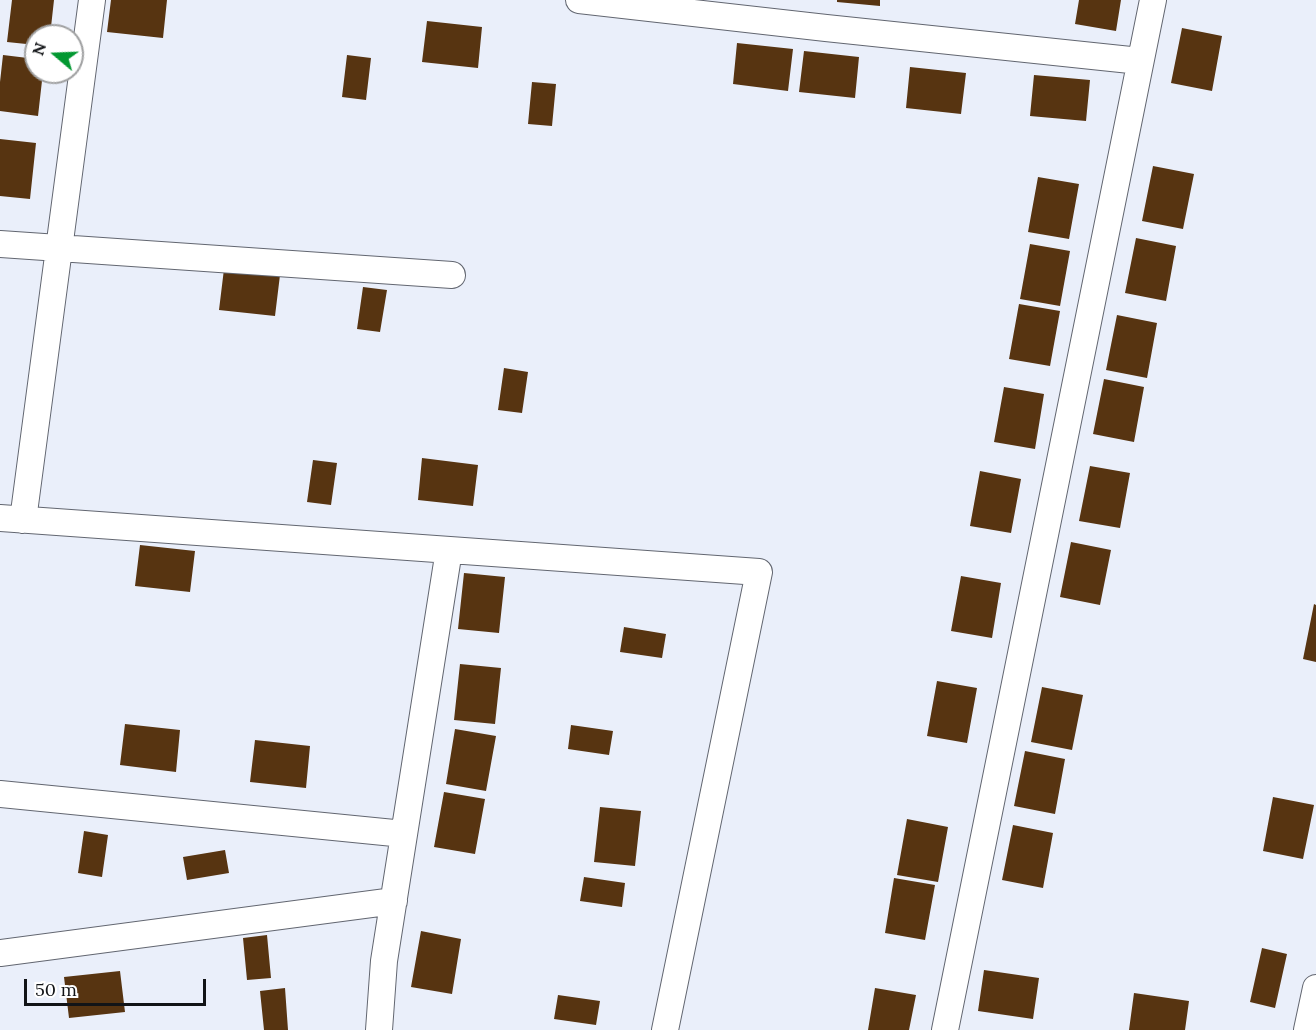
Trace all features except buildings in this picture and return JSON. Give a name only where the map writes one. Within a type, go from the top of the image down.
[{"type":"street","points":[[92,0],[59,249],[12,519],[759,572],[665,1030]]},
{"type":"street","points":[[579,0],[1140,61]]},
{"type":"street","points":[[945,1030],[1153,0]]},
{"type":"street","points":[[0,244],[452,274]]},
{"type":"street","points":[[379,1030],[384,961],[449,550]]},
{"type":"street","points":[[0,794],[404,834]]},
{"type":"street","points":[[0,953],[394,901]]},
{"type":"street","points":[[1307,1030],[1316,988]]}]
